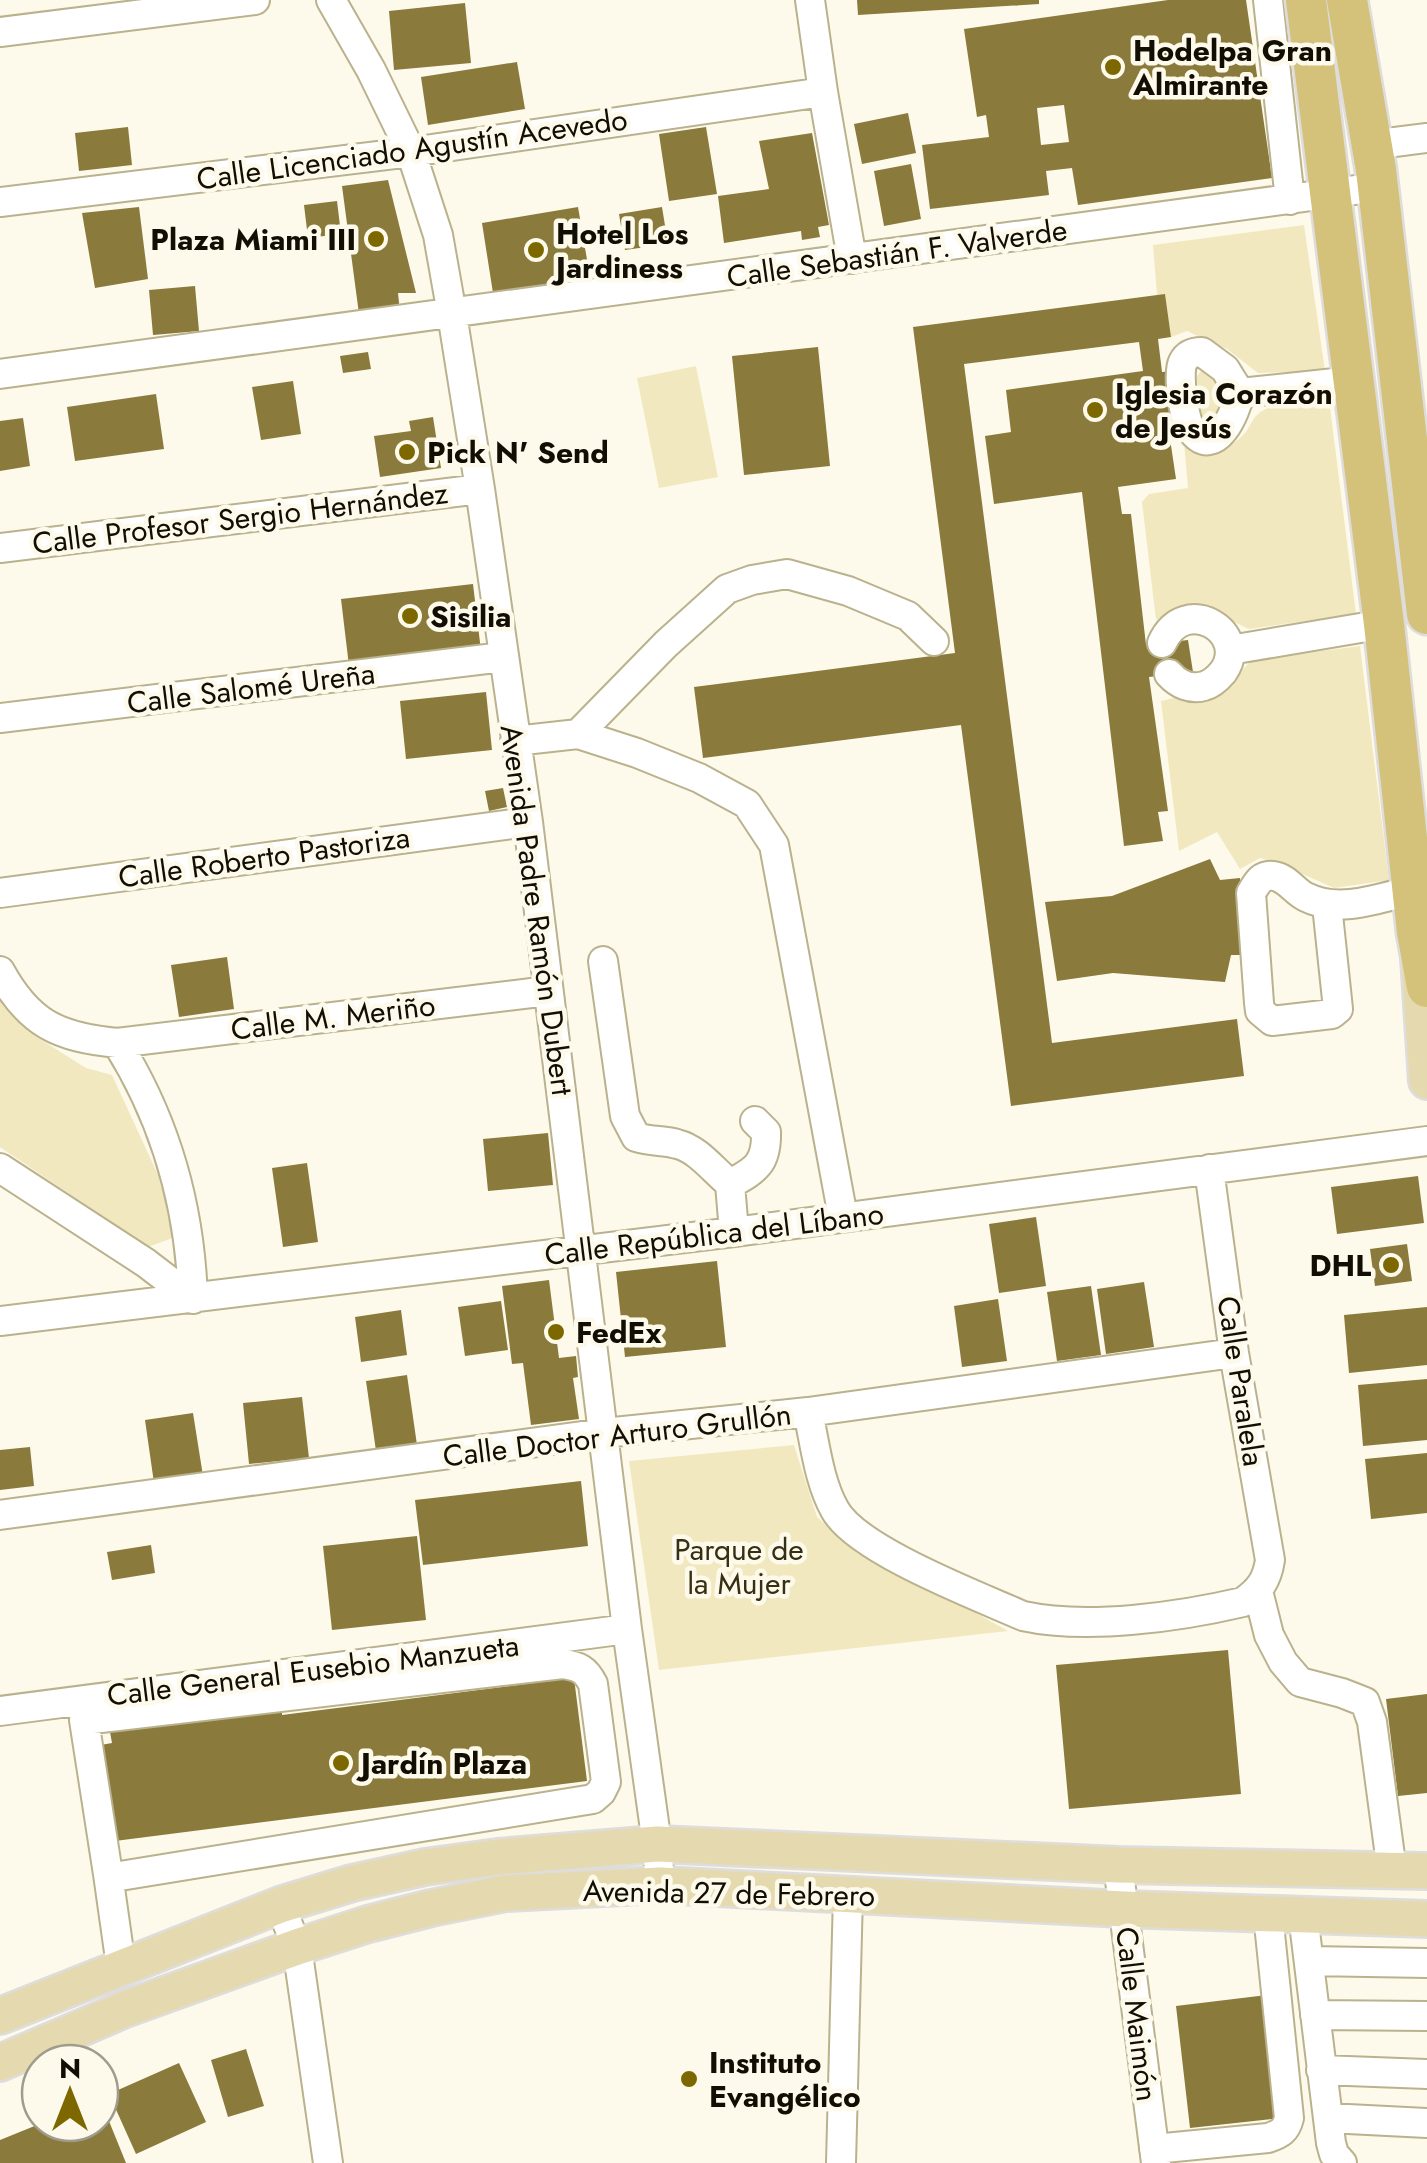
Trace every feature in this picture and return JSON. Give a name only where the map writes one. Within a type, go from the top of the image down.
[{"type":"highway","points":[[1306,0],[1384,624],[1417,932],[1427,987]]},
{"type":"highway","points":[[1347,0],[1378,187],[1423,547],[1427,614]]},
{"type":"main road","points":[[1417,932],[1427,1081]]},
{"type":"main road","name":"Avenida 27 de Febrero","points":[[0,2016],[280,1905],[352,1883],[425,1866],[554,1851],[657,1844],[1118,1866],[1410,1871]]},
{"type":"main road","name":"Avenida 27 de Febrero","points":[[0,2063],[125,2010],[297,1947],[368,1924],[506,1893],[660,1886],[1124,1909],[1427,1919]]},
{"type":"street","points":[[0,32],[255,0]]},
{"type":"street","name":"Avenida Padre Ramón Dubert","points":[[331,0],[411,152],[438,235],[452,314],[528,822],[660,1886]]},
{"type":"street","points":[[810,0],[852,259]]},
{"type":"street","points":[[1268,0],[1290,200]]},
{"type":"street","name":"Calle Licenciado Agustín Acevedo","points":[[0,202],[411,152],[822,92]]},
{"type":"street","points":[[1371,145],[1427,138]]},
{"type":"street","name":"Calle Sebastián F. Valverde","points":[[0,374],[1378,187]]},
{"type":"street","points":[[1240,393],[1354,381]]},
{"type":"street","name":"Calle Profesor Sergio Hernández","points":[[0,548],[480,489]]},
{"type":"street","points":[[578,734],[666,644],[727,589],[752,580],[788,574],[848,592],[908,616],[934,642]]},
{"type":"street","points":[[1162,643],[1171,628],[1184,620],[1200,619],[1214,624],[1225,635],[1230,650],[1228,665],[1219,678],[1206,686],[1190,687],[1176,682],[1169,674]]},
{"type":"street","points":[[1230,650],[1384,624]]},
{"type":"street","name":"Calle Salomé Ureña","points":[[0,718],[503,657]]},
{"type":"street","points":[[515,741],[578,734],[637,752],[748,804],[774,844],[843,1218]]},
{"type":"street","name":"Calle Roberto Pastoriza","points":[[0,892],[528,822]]},
{"type":"street","points":[[1327,905],[1338,1009],[1332,1014],[1272,1021],[1260,1011],[1259,1003],[1251,893],[1260,878],[1282,878],[1305,897],[1327,905],[1357,903],[1413,890]]},
{"type":"street","points":[[602,961],[626,1116],[636,1137],[675,1142],[694,1151],[730,1184],[734,1232]]},
{"type":"street","name":"Calle M. Meriño","points":[[0,971],[13,994],[42,1021],[82,1040],[117,1043],[548,991]]},
{"type":"street","points":[[117,1043],[146,1096],[179,1186],[194,1298]]},
{"type":"street","points":[[730,1184],[759,1164],[766,1151],[766,1132],[755,1121]]},
{"type":"street","name":"Calle República del Líbano","points":[[0,1321],[734,1232],[1427,1141]]},
{"type":"street","points":[[0,1168],[194,1298]]},
{"type":"street","name":"Calle Paralela","points":[[1210,1168],[1234,1353],[1270,1560],[1267,1577],[1258,1592]]},
{"type":"street","name":"Calle Doctor Arturo Grullón","points":[[0,1515],[604,1433],[808,1412],[1234,1353]]},
{"type":"street","points":[[808,1412],[828,1496],[850,1529],[895,1558],[1023,1616],[1111,1622],[1224,1607],[1243,1602],[1258,1592],[1269,1635],[1283,1662],[1300,1682],[1365,1702],[1410,1871]]},
{"type":"street","name":"Calle General Eusebio Manzueta","points":[[0,1710],[626,1629]]},
{"type":"street","points":[[108,1874],[120,1876],[592,1799],[606,1782],[593,1684],[586,1671],[563,1664],[84,1720],[121,1966]]},
{"type":"street","name":"Calle Maimón","points":[[1118,1866],[1155,2156]]},
{"type":"street","points":[[841,2163],[848,1895]]},
{"type":"street","points":[[280,1905],[297,1947],[328,2163]]},
{"type":"street","points":[[1155,2156],[1268,2138],[1287,2128],[1268,1914]]},
{"type":"street","points":[[1304,1915],[1328,2118],[1334,2154],[1342,2163]]},
{"type":"street","points":[[1309,1962],[1427,1963]]},
{"type":"street","points":[[1316,2015],[1427,2016]]},
{"type":"street","points":[[1322,2070],[1427,2074]]},
{"type":"street","points":[[1328,2118],[1427,2123]]},
{"type":"green space","points":[[1304,225],[1325,371],[1258,373],[1227,349],[1187,331],[1171,337],[1165,295],[1157,295],[1153,245]]},
{"type":"green space","points":[[1206,365],[1222,382],[1226,414],[1212,427],[1200,412],[1198,398],[1196,377]]},
{"type":"green space","points":[[696,366],[718,477],[659,488],[637,378]]},
{"type":"green space","points":[[1329,399],[1356,614],[1249,629],[1208,610],[1170,614],[1156,620],[1142,502],[1149,494],[1188,488],[1184,443],[1231,444],[1264,410]]},
{"type":"green space","points":[[1360,646],[1389,880],[1334,888],[1260,858],[1240,869],[1217,832],[1179,851],[1161,701],[1232,680],[1252,660]]},
{"type":"green space","points":[[0,987],[35,1036],[86,1068],[112,1075],[182,1227],[170,1239],[148,1247],[0,1147]]},
{"type":"green space","name":"Parque de la Mujer","points":[[794,1445],[817,1517],[857,1553],[1008,1631],[659,1670],[629,1461]]},
{"type":"building","points":[[857,0],[1039,0],[1039,4],[858,15]]},
{"type":"building","name":"Hodelpa Gran Almirante","points":[[1168,0],[1246,0],[1272,178],[1078,205],[1072,168],[1046,171],[1049,195],[930,209],[922,145],[989,137],[986,115],[977,117],[964,29]],"holes":[[[1064,105],[1069,142],[1041,145],[1037,108]]]},
{"type":"building","points":[[465,3],[471,63],[394,70],[389,11]]},
{"type":"building","points":[[517,62],[525,109],[428,125],[421,77]]},
{"type":"building","points":[[908,113],[916,153],[862,164],[854,124]]},
{"type":"building","points":[[128,127],[132,165],[79,171],[75,133]]},
{"type":"building","points":[[706,127],[717,194],[669,201],[659,134]]},
{"type":"building","points":[[812,133],[829,225],[818,227],[820,237],[802,240],[801,231],[724,243],[718,196],[769,189],[759,141]]},
{"type":"building","points":[[911,164],[921,219],[884,226],[874,171]]},
{"type":"building","name":"Plaza Miami III","points":[[388,180],[416,293],[398,293],[400,312],[359,314],[342,186]]},
{"type":"building","points":[[337,201],[341,234],[308,238],[304,205]]},
{"type":"building","points":[[139,207],[148,279],[95,288],[82,213]]},
{"type":"building","name":"Hotel Los Jardiness","points":[[578,207],[590,277],[493,293],[482,223]]},
{"type":"building","points":[[662,207],[668,244],[625,250],[619,214]]},
{"type":"building","points":[[195,286],[199,331],[153,335],[149,290]]},
{"type":"building","points":[[1165,294],[1171,337],[1158,339],[1162,372],[1175,371],[1184,430],[1169,432],[1176,479],[1118,487],[1122,514],[1131,514],[1146,645],[1188,640],[1193,672],[1149,677],[1168,811],[1158,812],[1163,841],[1124,846],[1082,492],[994,504],[985,436],[1011,432],[1006,390],[1143,371],[1139,342],[964,364],[1052,1043],[1237,1019],[1244,1076],[1011,1106],[961,725],[703,758],[694,687],[955,653],[913,327]]},
{"type":"building","points":[[818,347],[830,466],[744,475],[732,356]]},
{"type":"building","points":[[368,352],[371,369],[343,373],[340,356]]},
{"type":"building","points":[[293,381],[301,434],[261,440],[252,387]]},
{"type":"building","points":[[156,394],[164,449],[75,461],[67,407]]},
{"type":"building","name":"Pick N' Send","points":[[433,417],[441,468],[380,477],[374,436],[411,431],[409,421]]},
{"type":"building","points":[[23,418],[30,466],[0,471],[0,421]]},
{"type":"building","name":"Sisilia","points":[[473,584],[481,651],[349,666],[341,599]]},
{"type":"building","points":[[486,692],[492,750],[406,759],[400,701]]},
{"type":"building","points":[[503,788],[507,807],[489,811],[485,791]]},
{"type":"building","points":[[1210,859],[1220,880],[1240,878],[1249,955],[1231,955],[1225,982],[1113,973],[1057,981],[1045,902],[1112,896]]},
{"type":"building","points":[[227,957],[234,1009],[179,1017],[171,965]]},
{"type":"building","points":[[548,1133],[553,1185],[488,1191],[483,1139]]},
{"type":"building","points":[[307,1163],[318,1242],[283,1247],[272,1168]]},
{"type":"building","points":[[1418,1176],[1424,1223],[1337,1234],[1331,1187]]},
{"type":"building","points":[[1036,1217],[1046,1286],[999,1293],[989,1224]]},
{"type":"building","name":"DHL","points":[[1407,1244],[1412,1281],[1375,1286],[1370,1249]]},
{"type":"building","points":[[717,1261],[726,1347],[625,1357],[616,1272]]},
{"type":"building","points":[[549,1280],[559,1358],[576,1356],[578,1377],[573,1378],[579,1419],[531,1425],[523,1363],[512,1364],[502,1286]]},
{"type":"building","points":[[1144,1282],[1154,1347],[1106,1354],[1097,1289]]},
{"type":"building","points":[[1091,1286],[1101,1355],[1057,1361],[1047,1292]]},
{"type":"building","points":[[998,1299],[1007,1361],[962,1367],[954,1306]]},
{"type":"building","points":[[501,1301],[508,1350],[465,1356],[458,1307]]},
{"type":"building","points":[[1427,1307],[1427,1365],[1349,1373],[1344,1315]]},
{"type":"building","points":[[401,1310],[407,1355],[361,1362],[355,1317]]},
{"type":"building","points":[[407,1375],[418,1452],[377,1458],[366,1381]]},
{"type":"building","points":[[1427,1379],[1427,1440],[1363,1446],[1358,1385]]},
{"type":"building","points":[[302,1397],[309,1458],[249,1464],[243,1403]]},
{"type":"building","points":[[193,1413],[203,1476],[154,1483],[145,1420]]},
{"type":"building","points":[[30,1447],[34,1486],[0,1490],[0,1450]]},
{"type":"building","points":[[1427,1453],[1427,1513],[1371,1519],[1365,1459]]},
{"type":"building","points":[[581,1481],[588,1546],[423,1565],[415,1500]]},
{"type":"building","points":[[417,1536],[426,1620],[332,1630],[323,1546]]},
{"type":"building","points":[[151,1545],[155,1573],[112,1580],[107,1552]]},
{"type":"building","points":[[1228,1650],[1241,1794],[1069,1809],[1056,1665]]},
{"type":"building","name":"Jardín Plaza","points":[[574,1678],[587,1781],[107,1842],[95,1746],[112,1743],[110,1732]]},
{"type":"building","points":[[1427,1694],[1427,1793],[1398,1796],[1386,1699]]},
{"type":"building","points":[[1267,1995],[1281,2118],[1190,2128],[1176,2006]]},
{"type":"building","points":[[246,2049],[264,2106],[228,2117],[211,2060]]},
{"type":"building","points":[[179,2063],[206,2122],[136,2154],[120,2118],[120,2089]]},
{"type":"building","points":[[20,2132],[20,2143],[118,2143],[126,2163],[0,2163],[0,2140]]},
{"type":"place","name":"Hodelpa Gran Almirante","points":[[1113,67]]},
{"type":"place","name":"Plaza Miami III","points":[[376,239]]},
{"type":"place","name":"Hotel Los Jardiness","points":[[536,250]]},
{"type":"place","name":"Iglesia Corazón de Jesús","points":[[1095,410]]},
{"type":"place","name":"Pick N' Send","points":[[407,452]]},
{"type":"place","name":"Sisilia","points":[[410,616]]},
{"type":"place","name":"DHL","points":[[1391,1265]]},
{"type":"place","name":"FedEx","points":[[556,1332]]},
{"type":"place","name":"Jardín Plaza","points":[[341,1763]]},
{"type":"place","name":"Instituto Evangélico","points":[[689,2079]]}]
